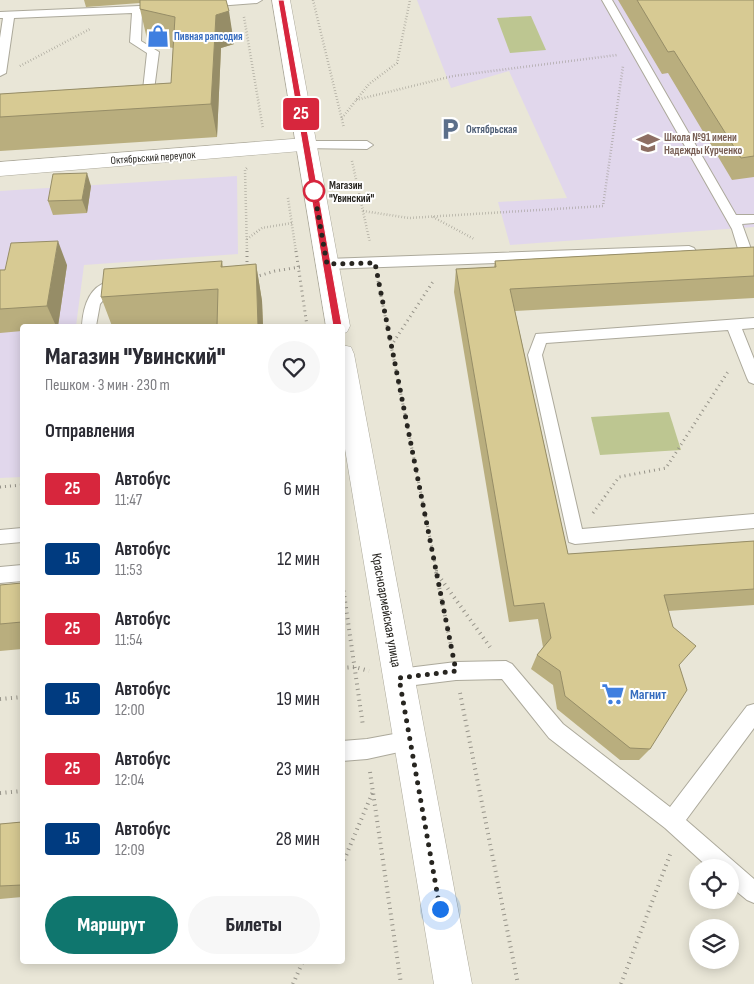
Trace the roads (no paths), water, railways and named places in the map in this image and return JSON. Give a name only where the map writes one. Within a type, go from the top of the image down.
[{"type":"street","points":[[281,0],[338,324]]},
{"type":"street","name":"Октябрьский переулок","points":[[0,169],[306,145]]},
{"type":"street","name":"Красноармейская улица","points":[[345,371],[453,984]]},
{"type":"lane","points":[[194,5],[258,0]]},
{"type":"lane","points":[[607,0],[738,228],[744,249]]},
{"type":"lane","points":[[0,73],[4,15],[175,7]]},
{"type":"lane","points":[[128,103],[148,102],[153,52],[135,42],[131,10]]},
{"type":"lane","points":[[306,145],[367,145]]},
{"type":"lane","points":[[732,220],[754,219]]},
{"type":"lane","points":[[327,264],[705,250]]},
{"type":"lane","points":[[89,324],[91,304],[99,293],[107,287]]},
{"type":"lane","points":[[754,323],[541,338],[535,355],[575,537],[754,521]]},
{"type":"lane","points":[[733,324],[754,378]]},
{"type":"lane","points":[[0,537],[20,535]]},
{"type":"lane","points":[[0,575],[20,573]]},
{"type":"lane","points":[[399,678],[456,671],[506,670],[556,731],[676,824],[715,859]]},
{"type":"lane","points":[[676,824],[754,713]]},
{"type":"lane","points":[[345,751],[367,749],[410,741]]},
{"type":"lane","points":[[739,880],[754,893]]},
{"type":"place","name":"Пивная рапсодия","points":[[158,36]]},
{"type":"place","name":"Октябрьская","points":[[450,129]]},
{"type":"place","name":"Школа №91 имени Надежды Курченко","points":[[648,143]]},
{"type":"place","name":"Магазин \"Увинский\"","points":[[314,191]]},
{"type":"place","name":"Магнит","points":[[613,694]]}]
